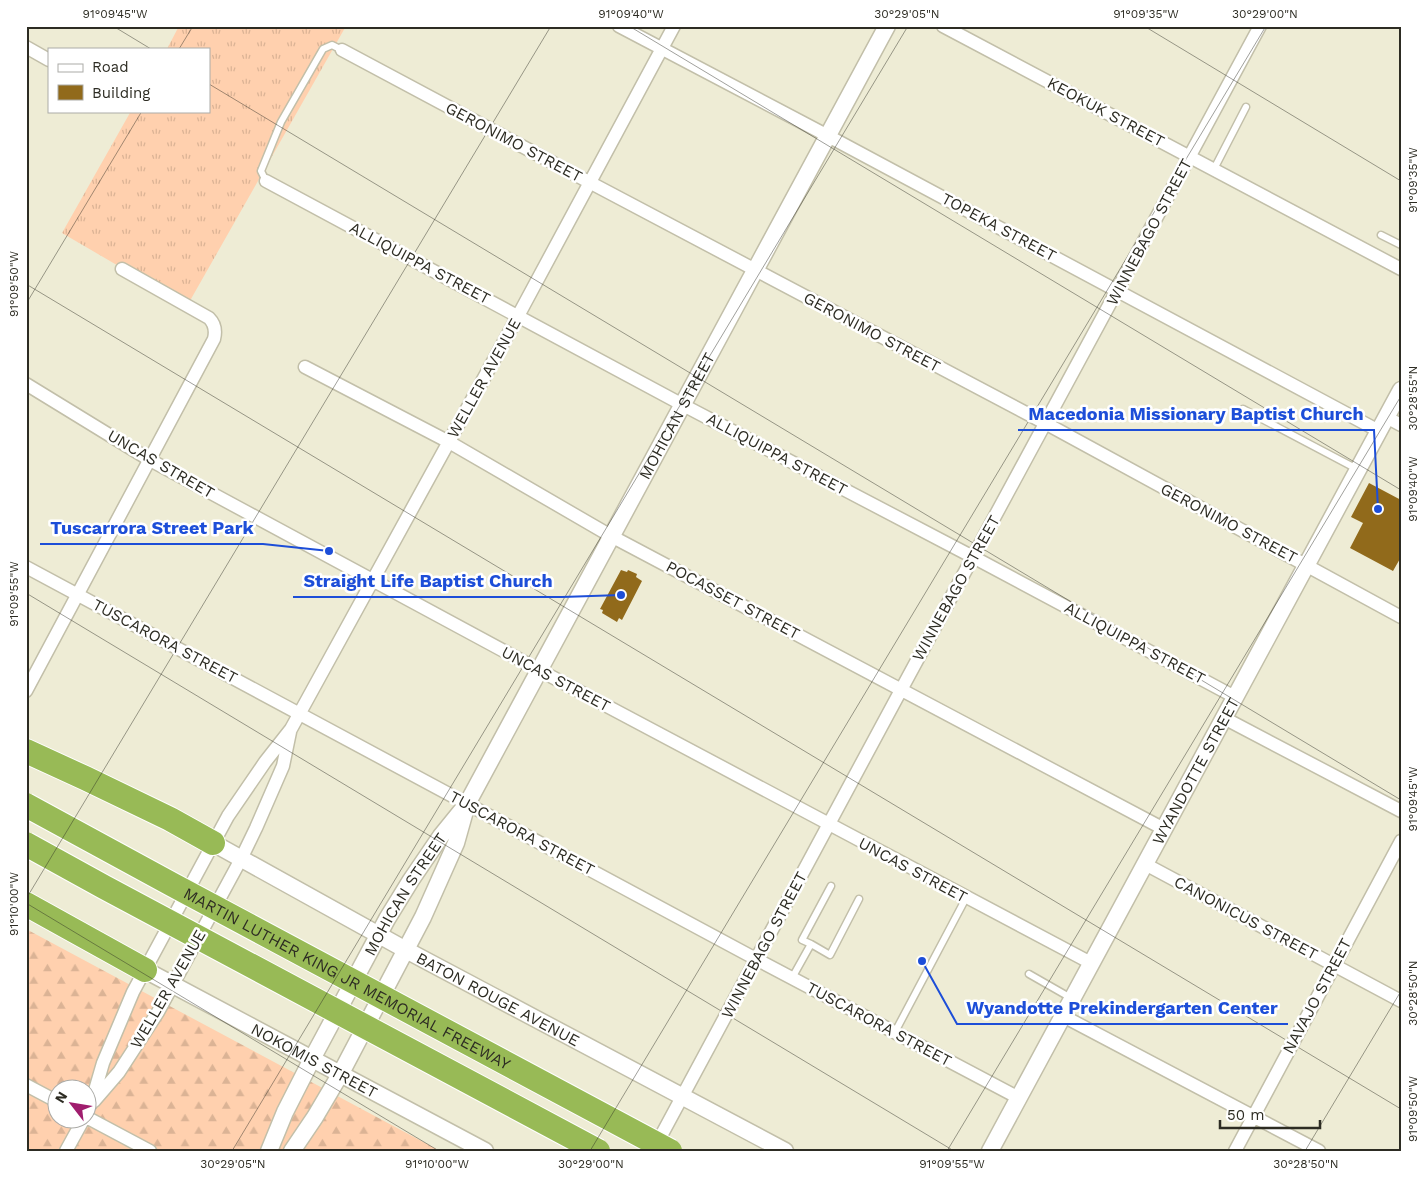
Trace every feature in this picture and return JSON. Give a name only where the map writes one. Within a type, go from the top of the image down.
[{"type":"highway","points":[[26,751],[170,819],[213,844]]},
{"type":"highway","name":"MARTIN LUTHER KING JR MEMORIAL FREEWAY","points":[[26,805],[173,886],[670,1151]]},
{"type":"highway","name":"MARTIN LUTHER KING JR MEMORIAL FREEWAY","points":[[26,844],[111,892],[598,1151]]},
{"type":"highway","points":[[26,904],[145,970]]},
{"type":"street","name":"TOPEKA STREET","points":[[619,26],[1118,290],[1382,424],[1401,425]]},
{"type":"street","name":"WELLER AVENUE","points":[[98,1080],[133,992],[228,816],[265,762],[291,729],[518,316],[674,26]]},
{"type":"street","name":"MOHICAN STREET","points":[[269,1151],[285,1112],[378,935],[411,880],[441,836],[467,804],[887,26]]},
{"type":"street","name":"KEOKUK STREET","points":[[943,26],[1401,269]]},
{"type":"street","name":"WINNEBAGO STREET","points":[[653,1151],[900,690],[1260,26]]},
{"type":"street","points":[[26,47],[48,59]]},
{"type":"street","name":"GERONIMO STREET","points":[[342,50],[1045,423],[1401,617]]},
{"type":"street","name":"ALLIQUIPPA STREET","points":[[266,181],[683,405],[1235,697]]},
{"type":"street","points":[[26,691],[212,345],[215,333],[215,328],[209,318],[122,269]]},
{"type":"street","name":"POCASSET STREET","points":[[305,367],[449,442],[611,536],[1164,829]]},
{"type":"street","name":"UNCAS STREET","points":[[26,384],[150,460],[539,670],[1091,963]]},
{"type":"street","name":"WYANDOTTE STREET","points":[[990,1151],[1401,390]]},
{"type":"street","name":"TUSCARORA STREET","points":[[26,567],[1019,1098]]},
{"type":"street","points":[[1224,718],[1401,811]]},
{"type":"street","name":"WELLER AVENUE","points":[[98,1097],[119,1072],[158,1012],[241,860],[283,766],[291,729]]},
{"type":"street","name":"MOHICAN STREET","points":[[292,1151],[341,1073],[427,909],[456,843],[467,804]]},
{"type":"street","name":"NAVAJO STREET","points":[[1235,1151],[1401,841]]},
{"type":"street","name":"BATON ROUGE AVENUE","points":[[213,844],[378,935],[785,1151]]},
{"type":"street","name":"CANONICUS STREET","points":[[1145,864],[1401,1001]]},
{"type":"street","name":"NOKOMIS STREET","points":[[145,970],[485,1151]]},
{"type":"street","points":[[1063,1016],[1318,1151]]},
{"type":"street","points":[[26,1085],[48,1097]]},
{"type":"street","points":[[98,1123],[150,1151]]},
{"type":"street","points":[[66,1151],[78,1130]]},
{"type":"lane","points":[[266,181],[261,171],[281,122],[324,50],[332,44],[342,50]]},
{"type":"lane","points":[[1214,169],[1246,107]]},
{"type":"lane","points":[[1381,235],[1401,244]]},
{"type":"lane","points":[[1243,410],[1358,470]]},
{"type":"lane","points":[[831,886],[802,940],[830,955],[859,900]]},
{"type":"lane","points":[[895,1032],[966,898]]},
{"type":"lane","points":[[792,978],[811,944]]},
{"type":"lane","points":[[1029,974],[1072,998]]},
{"type":"green space","points":[[179,26],[346,26],[187,306],[62,233],[130,112],[210,112],[210,48],[168,48]]},
{"type":"green space","points":[[26,929],[440,1151],[26,1151]]},
{"type":"building","points":[[1369,483],[1401,500],[1401,557],[1393,571],[1350,548],[1363,523],[1351,517]]},
{"type":"building","points":[[621,570],[627,572],[628,570],[637,574],[636,577],[642,581],[622,620],[619,618],[617,622],[602,613],[603,610],[600,609]]},
{"type":"place","name":"Macedonia Missionary Baptist Church","points":[[1378,509]]},
{"type":"place","name":"Tuscarrora Street Park","points":[[329,551]]},
{"type":"place","name":"Straight Life Baptist Church","points":[[621,595]]},
{"type":"place","name":"Wyandotte Prekindergarten Center","points":[[922,961]]}]
